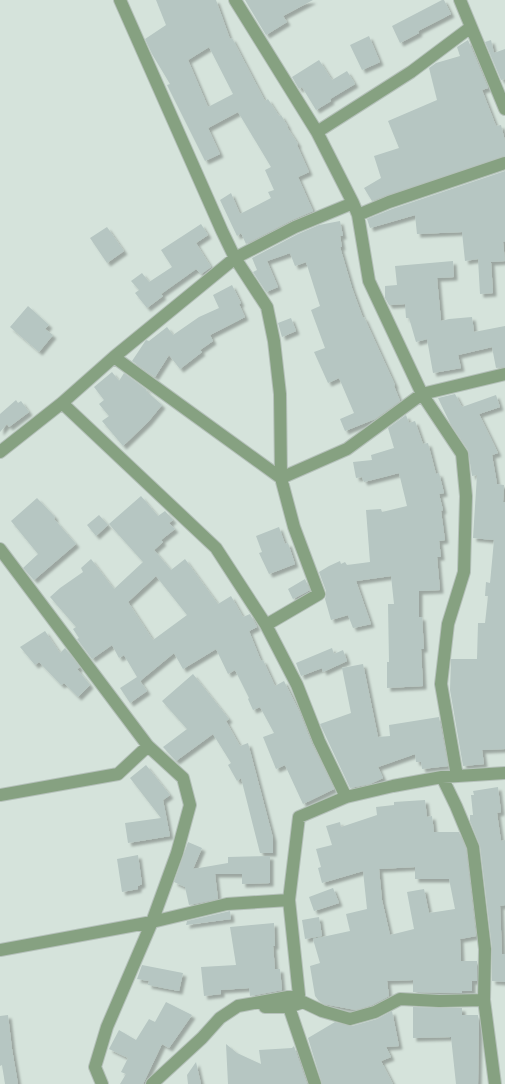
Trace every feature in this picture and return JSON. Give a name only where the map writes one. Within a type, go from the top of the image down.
[{"type":"street","points":[[120,0],[222,231],[235,258],[267,307],[274,341],[280,394],[281,478],[294,527],[319,594],[266,626]]},
{"type":"street","points":[[235,0],[317,132],[353,203],[358,215],[369,281],[422,394],[462,454],[466,496],[464,572],[448,624],[441,684],[457,776]]},
{"type":"street","points":[[460,0],[505,109]]},
{"type":"street","points":[[317,132],[411,72],[471,27]]},
{"type":"street","points":[[358,215],[389,202],[505,163]]},
{"type":"street","points":[[0,452],[62,403],[114,357],[235,258],[295,227],[353,203]]},
{"type":"street","points":[[114,357],[281,478]]},
{"type":"street","points":[[281,478],[346,449],[422,394],[505,374]]},
{"type":"street","points":[[62,403],[216,548],[266,626],[297,685],[319,741],[346,796]]},
{"type":"street","points":[[0,548],[148,746],[183,778],[190,805],[177,853],[152,922],[107,1027],[95,1067],[102,1084]]},
{"type":"street","points":[[0,795],[118,774],[148,746]]},
{"type":"street","points":[[152,1084],[202,1038],[220,1018],[238,1006],[299,995],[289,900],[298,817],[346,796],[393,786],[442,777],[505,773]]},
{"type":"street","points":[[442,777],[473,847],[485,949],[484,1000],[495,1084]]},
{"type":"street","points":[[0,950],[152,922],[227,904],[289,900]]},
{"type":"street","points":[[238,1006],[289,1007],[303,1002],[322,1011],[350,1019],[375,1012],[400,999],[439,1001],[484,1000]]},
{"type":"street","points":[[289,1007],[315,1084]]},
{"type":"building","points":[[156,0],[216,0],[230,39],[232,38],[265,101],[268,99],[279,116],[281,115],[298,144],[297,145],[309,172],[298,177],[313,211],[292,220],[246,244],[241,233],[237,236],[220,200],[231,193],[240,214],[271,198],[268,192],[274,190],[265,170],[271,167],[238,112],[208,128],[220,154],[205,161],[167,85],[170,84],[145,39],[166,25]],"holes":[[[209,47],[233,94],[208,107],[188,60]]]},
{"type":"building","points":[[245,0],[313,0],[283,16],[287,22],[266,35]]},
{"type":"building","points":[[444,0],[451,14],[418,31],[419,33],[400,43],[392,26]]},
{"type":"building","points":[[369,36],[380,62],[362,70],[350,45]]},
{"type":"building","points":[[468,40],[488,88],[482,90],[496,126],[501,125],[505,141],[505,156],[372,201],[364,188],[381,178],[374,156],[399,148],[388,121],[437,100],[429,68],[436,63],[460,56],[457,47]]},
{"type":"building","points":[[491,40],[494,53],[505,49],[505,79],[501,80],[485,42]]},
{"type":"building","points":[[319,60],[332,80],[347,71],[355,84],[330,99],[331,101],[316,110],[302,87],[299,89],[292,77]]},
{"type":"building","points":[[505,171],[505,241],[503,242],[505,261],[491,262],[493,293],[480,294],[478,259],[465,261],[462,232],[417,234],[415,215],[370,228],[367,219],[392,209]]},
{"type":"building","points":[[340,221],[343,236],[340,236],[342,247],[340,247],[352,288],[363,318],[364,317],[395,385],[394,386],[400,401],[375,419],[345,431],[340,419],[354,413],[339,378],[328,383],[314,352],[325,348],[311,310],[320,306],[306,262],[295,266],[290,253],[267,261],[278,287],[266,292],[253,272],[257,270],[252,258],[298,234],[319,225]]},
{"type":"building","points":[[201,224],[208,235],[196,243],[211,267],[201,274],[196,269],[161,294],[163,296],[147,308],[135,293],[139,290],[131,281],[142,273],[149,282],[172,267],[161,250]]},
{"type":"building","points":[[107,227],[124,251],[107,263],[90,238]]},
{"type":"building","points":[[453,261],[454,277],[437,278],[441,321],[472,317],[474,332],[505,326],[505,367],[496,368],[492,347],[458,355],[461,368],[433,373],[427,339],[416,342],[409,318],[406,318],[405,304],[389,305],[385,298],[385,286],[397,285],[395,266]]},
{"type":"building","points":[[232,285],[241,303],[239,304],[245,317],[210,335],[213,341],[200,350],[202,352],[180,369],[169,355],[155,377],[132,361],[146,340],[149,341],[167,327],[173,335],[199,317],[219,308],[213,295]]},
{"type":"building","points":[[28,306],[49,325],[45,329],[53,335],[39,352],[10,327]]},
{"type":"building","points":[[291,318],[296,331],[282,337],[278,323]]},
{"type":"building","points":[[112,372],[119,381],[124,373],[147,390],[146,391],[162,405],[148,422],[123,446],[102,421],[109,416],[99,404],[104,400],[94,387]]},
{"type":"building","points":[[455,394],[462,407],[496,395],[500,407],[479,414],[498,453],[492,455],[497,484],[504,485],[503,502],[505,502],[505,749],[482,750],[484,764],[463,766],[450,690],[451,659],[477,659],[478,623],[485,623],[488,596],[485,596],[486,582],[490,583],[494,540],[473,538],[477,475],[472,476],[468,450],[451,425],[438,398]]},
{"type":"building","points":[[16,400],[18,403],[21,401],[29,412],[9,427],[7,424],[0,432],[0,414]]},
{"type":"building","points":[[406,415],[409,423],[415,421],[423,444],[428,443],[436,474],[439,473],[444,493],[439,494],[443,510],[441,511],[445,540],[439,541],[441,557],[437,557],[440,590],[419,591],[419,617],[422,617],[424,649],[421,649],[423,686],[387,688],[387,662],[389,662],[388,604],[394,604],[391,576],[356,581],[371,624],[353,628],[348,615],[331,620],[325,599],[326,591],[319,572],[340,561],[341,564],[345,562],[347,565],[370,562],[366,510],[381,509],[382,512],[407,506],[399,473],[364,482],[362,477],[356,478],[353,462],[372,460],[371,455],[394,448],[388,428]]},
{"type":"building","points":[[141,496],[158,516],[165,511],[173,520],[169,523],[175,529],[161,540],[163,542],[154,550],[171,570],[185,559],[218,604],[231,596],[243,617],[250,614],[257,627],[249,631],[261,661],[263,660],[275,686],[284,681],[334,789],[303,804],[285,765],[276,769],[263,737],[274,733],[260,707],[253,710],[248,699],[249,698],[235,670],[228,674],[216,649],[183,669],[174,653],[140,681],[147,691],[130,703],[120,688],[137,677],[124,655],[119,658],[112,645],[92,659],[77,639],[79,638],[73,629],[76,627],[50,597],[83,572],[81,568],[91,559],[114,589],[143,562],[109,524]],"holes":[[[156,576],[187,615],[153,640],[128,602]]]},
{"type":"building","points":[[37,498],[55,517],[54,519],[76,544],[34,580],[23,568],[38,554],[11,521]]},
{"type":"building","points":[[99,515],[108,525],[96,536],[87,525]]},
{"type":"building","points":[[279,527],[285,544],[288,543],[295,564],[269,574],[259,553],[262,552],[256,536]]},
{"type":"building","points":[[305,579],[310,590],[293,599],[288,589]]},
{"type":"building","points":[[45,631],[60,653],[65,648],[80,667],[77,669],[90,685],[78,697],[64,683],[61,685],[39,662],[35,665],[20,647]]},
{"type":"building","points":[[332,648],[334,654],[343,650],[347,661],[323,672],[322,668],[301,676],[296,663]]},
{"type":"building","points":[[363,664],[378,737],[390,736],[389,725],[439,717],[448,766],[422,769],[421,762],[416,762],[415,754],[378,767],[383,778],[370,784],[350,788],[320,724],[351,713],[342,668]]},
{"type":"building","points":[[193,674],[229,719],[226,721],[240,746],[248,743],[273,838],[273,853],[260,853],[241,778],[237,781],[228,765],[231,763],[213,734],[176,761],[163,747],[187,729],[162,701]]},
{"type":"building","points":[[146,765],[170,795],[163,800],[170,836],[128,843],[125,823],[161,818],[130,778]]},
{"type":"building","points":[[498,787],[501,812],[497,813],[501,841],[505,840],[505,905],[500,906],[502,954],[505,954],[505,982],[492,981],[492,948],[480,846],[470,821],[470,815],[473,815],[471,795],[474,795],[473,791]]},
{"type":"building","points":[[425,800],[427,817],[432,816],[434,832],[459,832],[466,849],[476,936],[460,939],[461,961],[477,961],[477,981],[472,981],[472,991],[462,991],[462,993],[413,992],[413,980],[387,981],[389,996],[372,1005],[356,1010],[324,1004],[315,996],[310,966],[320,963],[313,939],[350,931],[346,914],[367,909],[363,871],[322,883],[318,868],[321,867],[316,849],[332,845],[326,826],[340,822],[341,827],[377,815],[376,807],[394,805],[394,802]],"holes":[[[415,867],[415,879],[449,879],[455,909],[429,913],[424,889],[407,892],[414,929],[390,935],[382,900],[379,869]]]},
{"type":"building","points":[[188,842],[202,848],[193,869],[228,863],[228,857],[270,856],[270,883],[242,884],[242,874],[215,874],[218,899],[189,905],[185,887],[174,882]]},
{"type":"building","points":[[138,855],[142,884],[138,886],[138,889],[122,892],[117,859]]},
{"type":"building","points":[[333,888],[339,903],[314,911],[309,897]]},
{"type":"building","points":[[230,911],[231,919],[186,925],[187,921]]},
{"type":"building","points":[[319,917],[322,936],[305,939],[302,920]]},
{"type":"building","points":[[274,923],[275,946],[273,946],[275,969],[280,969],[282,990],[250,996],[249,988],[221,990],[221,994],[204,996],[201,967],[236,965],[230,927]]},
{"type":"building","points":[[142,965],[183,973],[179,991],[148,985],[149,981],[137,979]]},
{"type":"building","points":[[166,1002],[192,1015],[169,1048],[162,1044],[143,1084],[120,1084],[126,1074],[121,1072],[128,1058],[109,1049],[119,1030],[136,1040],[149,1019],[155,1022]]},
{"type":"building","points":[[413,1007],[462,1008],[462,1015],[478,1015],[478,1084],[456,1084],[451,1037],[413,1038]]},
{"type":"building","points":[[392,1011],[399,1046],[386,1047],[391,1057],[381,1061],[393,1084],[322,1084],[308,1038],[335,1022],[352,1026],[377,1019]]},
{"type":"building","points":[[8,1015],[18,1084],[5,1084],[2,1065],[0,1066],[0,1016]]},
{"type":"building","points":[[226,1044],[237,1053],[261,1064],[259,1050],[292,1048],[294,1046],[307,1084],[228,1084]]},
{"type":"building","points":[[196,1062],[201,1084],[188,1084],[187,1075]]}]
